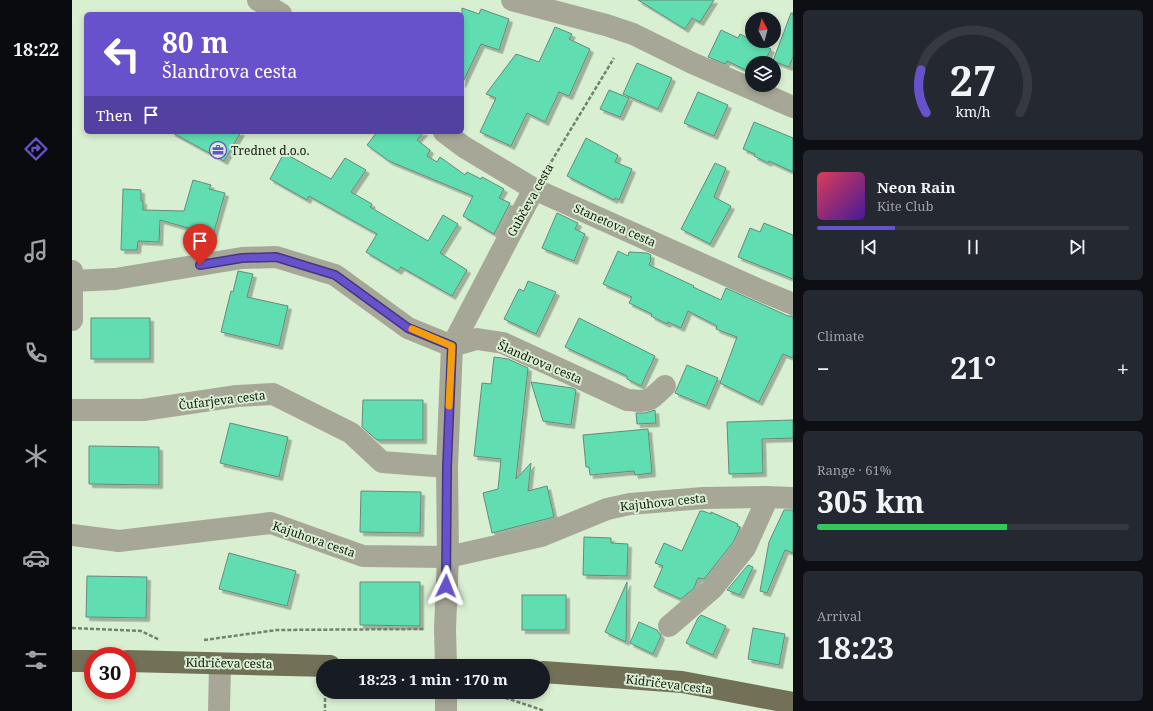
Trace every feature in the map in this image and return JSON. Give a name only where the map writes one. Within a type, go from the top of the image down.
[{"type":"main road","points":[[72,661],[84,661]]},
{"type":"main road","name":"Kidričeva cesta","points":[[136,661],[316,666]]},
{"type":"main road","name":"Kidričeva cesta","points":[[550,673],[682,682],[793,703]]},
{"type":"street","points":[[258,0],[278,12]]},
{"type":"street","points":[[512,0],[606,25],[633,34],[692,63],[793,107]]},
{"type":"street","name":"Stanetova cesta","points":[[447,134],[464,147],[534,189],[793,304]]},
{"type":"street","name":"Gubčeva cesta","points":[[452,346],[534,189]]},
{"type":"street","points":[[72,281],[115,279],[242,258],[276,257],[335,275],[408,328],[452,346],[447,467],[448,557],[445,629],[446,659]]},
{"type":"street","points":[[72,271],[72,320]]},
{"type":"street","name":"Šlandrova cesta","points":[[452,346],[477,339],[503,343],[627,400],[650,400],[664,386]]},
{"type":"street","name":"Čufarjeva cesta","points":[[72,410],[143,410],[237,396],[272,394],[351,433],[382,462],[447,467]]},
{"type":"street","points":[[669,626],[713,588],[745,548],[764,506],[766,497]]},
{"type":"street","name":"Kajuhova cesta","points":[[72,535],[119,540],[270,523],[363,556],[448,557],[541,536],[607,509],[630,504],[703,498],[793,498]]},
{"type":"street","points":[[219,711],[220,664]]},
{"type":"street","points":[[446,699],[446,711]]},
{"type":"path","name":"Gubčeva cesta","points":[[534,189],[614,58]]},
{"type":"path","points":[[72,628],[141,631],[166,642]]},
{"type":"path","points":[[202,641],[277,630],[445,629]]},
{"type":"path","points":[[325,699],[325,711]]},
{"type":"path","points":[[509,699],[545,711]]},
{"type":"building","points":[[638,0],[714,0],[700,22],[692,18],[685,29]]},
{"type":"building","points":[[462,8],[479,14],[481,9],[509,19],[499,50],[481,44],[464,80],[464,12],[462,12]]},
{"type":"building","points":[[791,13],[793,13],[793,57],[789,67],[781,64],[781,56],[775,56],[778,48],[781,48],[781,40]]},
{"type":"building","points":[[555,27],[572,34],[569,39],[590,49],[569,96],[559,92],[545,122],[527,113],[511,146],[480,132],[496,98],[486,94],[516,54],[539,62]]},
{"type":"building","points":[[721,30],[738,38],[740,34],[745,36],[745,48],[771,49],[768,56],[745,56],[745,70],[727,61],[725,64],[708,57]]},
{"type":"building","points":[[637,63],[672,78],[658,109],[623,94]]},
{"type":"building","points":[[609,90],[629,98],[620,117],[600,109]]},
{"type":"building","points":[[698,92],[728,105],[714,136],[684,123]]},
{"type":"building","points":[[754,122],[793,138],[793,172],[769,161],[768,163],[754,156],[755,154],[743,149]]},
{"type":"building","name":"Trednet d.o.o.","points":[[175,134],[240,134],[224,161]]},
{"type":"building","points":[[375,134],[422,134],[417,140],[430,150],[427,156],[437,162],[440,157],[465,175],[467,172],[481,179],[482,177],[504,189],[499,198],[510,203],[494,234],[463,216],[473,196],[389,161],[367,145]]},
{"type":"building","points":[[586,138],[618,155],[615,162],[632,169],[619,200],[615,198],[614,200],[567,176]]},
{"type":"building","points":[[284,153],[331,179],[345,158],[366,170],[351,192],[372,204],[370,207],[428,241],[443,215],[458,224],[440,253],[467,270],[452,296],[401,267],[398,271],[366,252],[377,234],[309,196],[307,200],[270,179]]},
{"type":"building","points":[[715,163],[726,168],[714,197],[731,206],[710,244],[681,229]]},
{"type":"building","points":[[193,180],[211,185],[209,189],[225,193],[213,235],[160,220],[159,242],[138,241],[137,250],[121,250],[123,189],[141,190],[143,210],[184,211]]},
{"type":"building","points":[[557,213],[578,223],[575,229],[585,234],[574,261],[542,248]]},
{"type":"building","points":[[764,223],[793,235],[793,279],[738,257],[750,228],[760,232]]},
{"type":"building","points":[[618,251],[628,256],[629,252],[647,253],[651,255],[649,265],[721,300],[726,288],[788,316],[793,316],[793,358],[783,354],[759,402],[720,383],[737,337],[716,329],[717,326],[688,311],[681,328],[668,322],[667,324],[651,316],[652,314],[629,303],[632,297],[603,284]]},
{"type":"building","points":[[238,271],[253,274],[247,297],[288,306],[279,346],[221,332],[231,291],[233,292]]},
{"type":"building","points":[[528,281],[556,292],[536,334],[504,319],[519,289],[524,291]]},
{"type":"building","points":[[91,318],[150,318],[150,359],[91,359]]},
{"type":"building","points":[[579,318],[655,356],[641,386],[627,379],[627,376],[565,347]]},
{"type":"building","points":[[494,357],[508,359],[528,368],[516,479],[531,463],[528,491],[547,486],[554,517],[492,533],[483,493],[498,489],[501,459],[474,456],[482,383],[491,384]]},
{"type":"building","points":[[687,365],[718,378],[706,406],[675,393]]},
{"type":"building","points":[[531,382],[572,388],[576,390],[571,425],[543,421]]},
{"type":"building","points":[[363,400],[423,400],[423,440],[377,440],[362,427]]},
{"type":"building","points":[[655,410],[656,423],[637,424],[636,413],[645,413]]},
{"type":"building","points":[[793,420],[793,438],[762,439],[763,473],[729,474],[727,422]]},
{"type":"building","points":[[230,423],[288,437],[279,477],[220,463]]},
{"type":"building","points":[[648,429],[652,473],[635,475],[634,471],[590,475],[589,467],[586,467],[583,435]]},
{"type":"building","points":[[89,446],[159,447],[159,485],[89,484]]},
{"type":"building","points":[[361,491],[421,492],[420,533],[360,532]]},
{"type":"building","points":[[784,510],[793,510],[793,553],[785,550],[767,593],[760,591],[769,542]]},
{"type":"building","points":[[700,511],[711,514],[711,512],[738,524],[737,526],[740,527],[734,541],[704,579],[698,578],[694,588],[681,599],[654,587],[663,566],[655,563],[664,543],[682,551]]},
{"type":"building","points":[[584,537],[611,538],[611,543],[628,544],[627,576],[583,575]]},
{"type":"building","points":[[229,553],[296,571],[287,606],[219,589]]},
{"type":"building","points":[[748,565],[753,567],[740,595],[727,590]]},
{"type":"building","points":[[87,576],[147,577],[146,618],[86,617]]},
{"type":"building","points":[[360,582],[420,582],[420,626],[360,625]]},
{"type":"building","points":[[627,582],[626,642],[605,632]]},
{"type":"building","points":[[522,595],[566,595],[566,630],[522,630]]},
{"type":"building","points":[[701,615],[726,626],[713,655],[686,643],[698,618]]},
{"type":"building","points":[[639,622],[657,630],[661,636],[653,654],[630,643]]},
{"type":"building","points":[[753,628],[785,634],[779,665],[748,659]]},
{"type":"slow traffic","points":[[412,329],[452,346],[449,406]]},
{"type":"place","name":"Trednet d.o.o.","points":[[218,150]]},
{"type":"route","points":[[200,265],[242,258],[276,257],[335,275],[408,328],[452,346],[447,467],[448,557],[446,586]]}]
